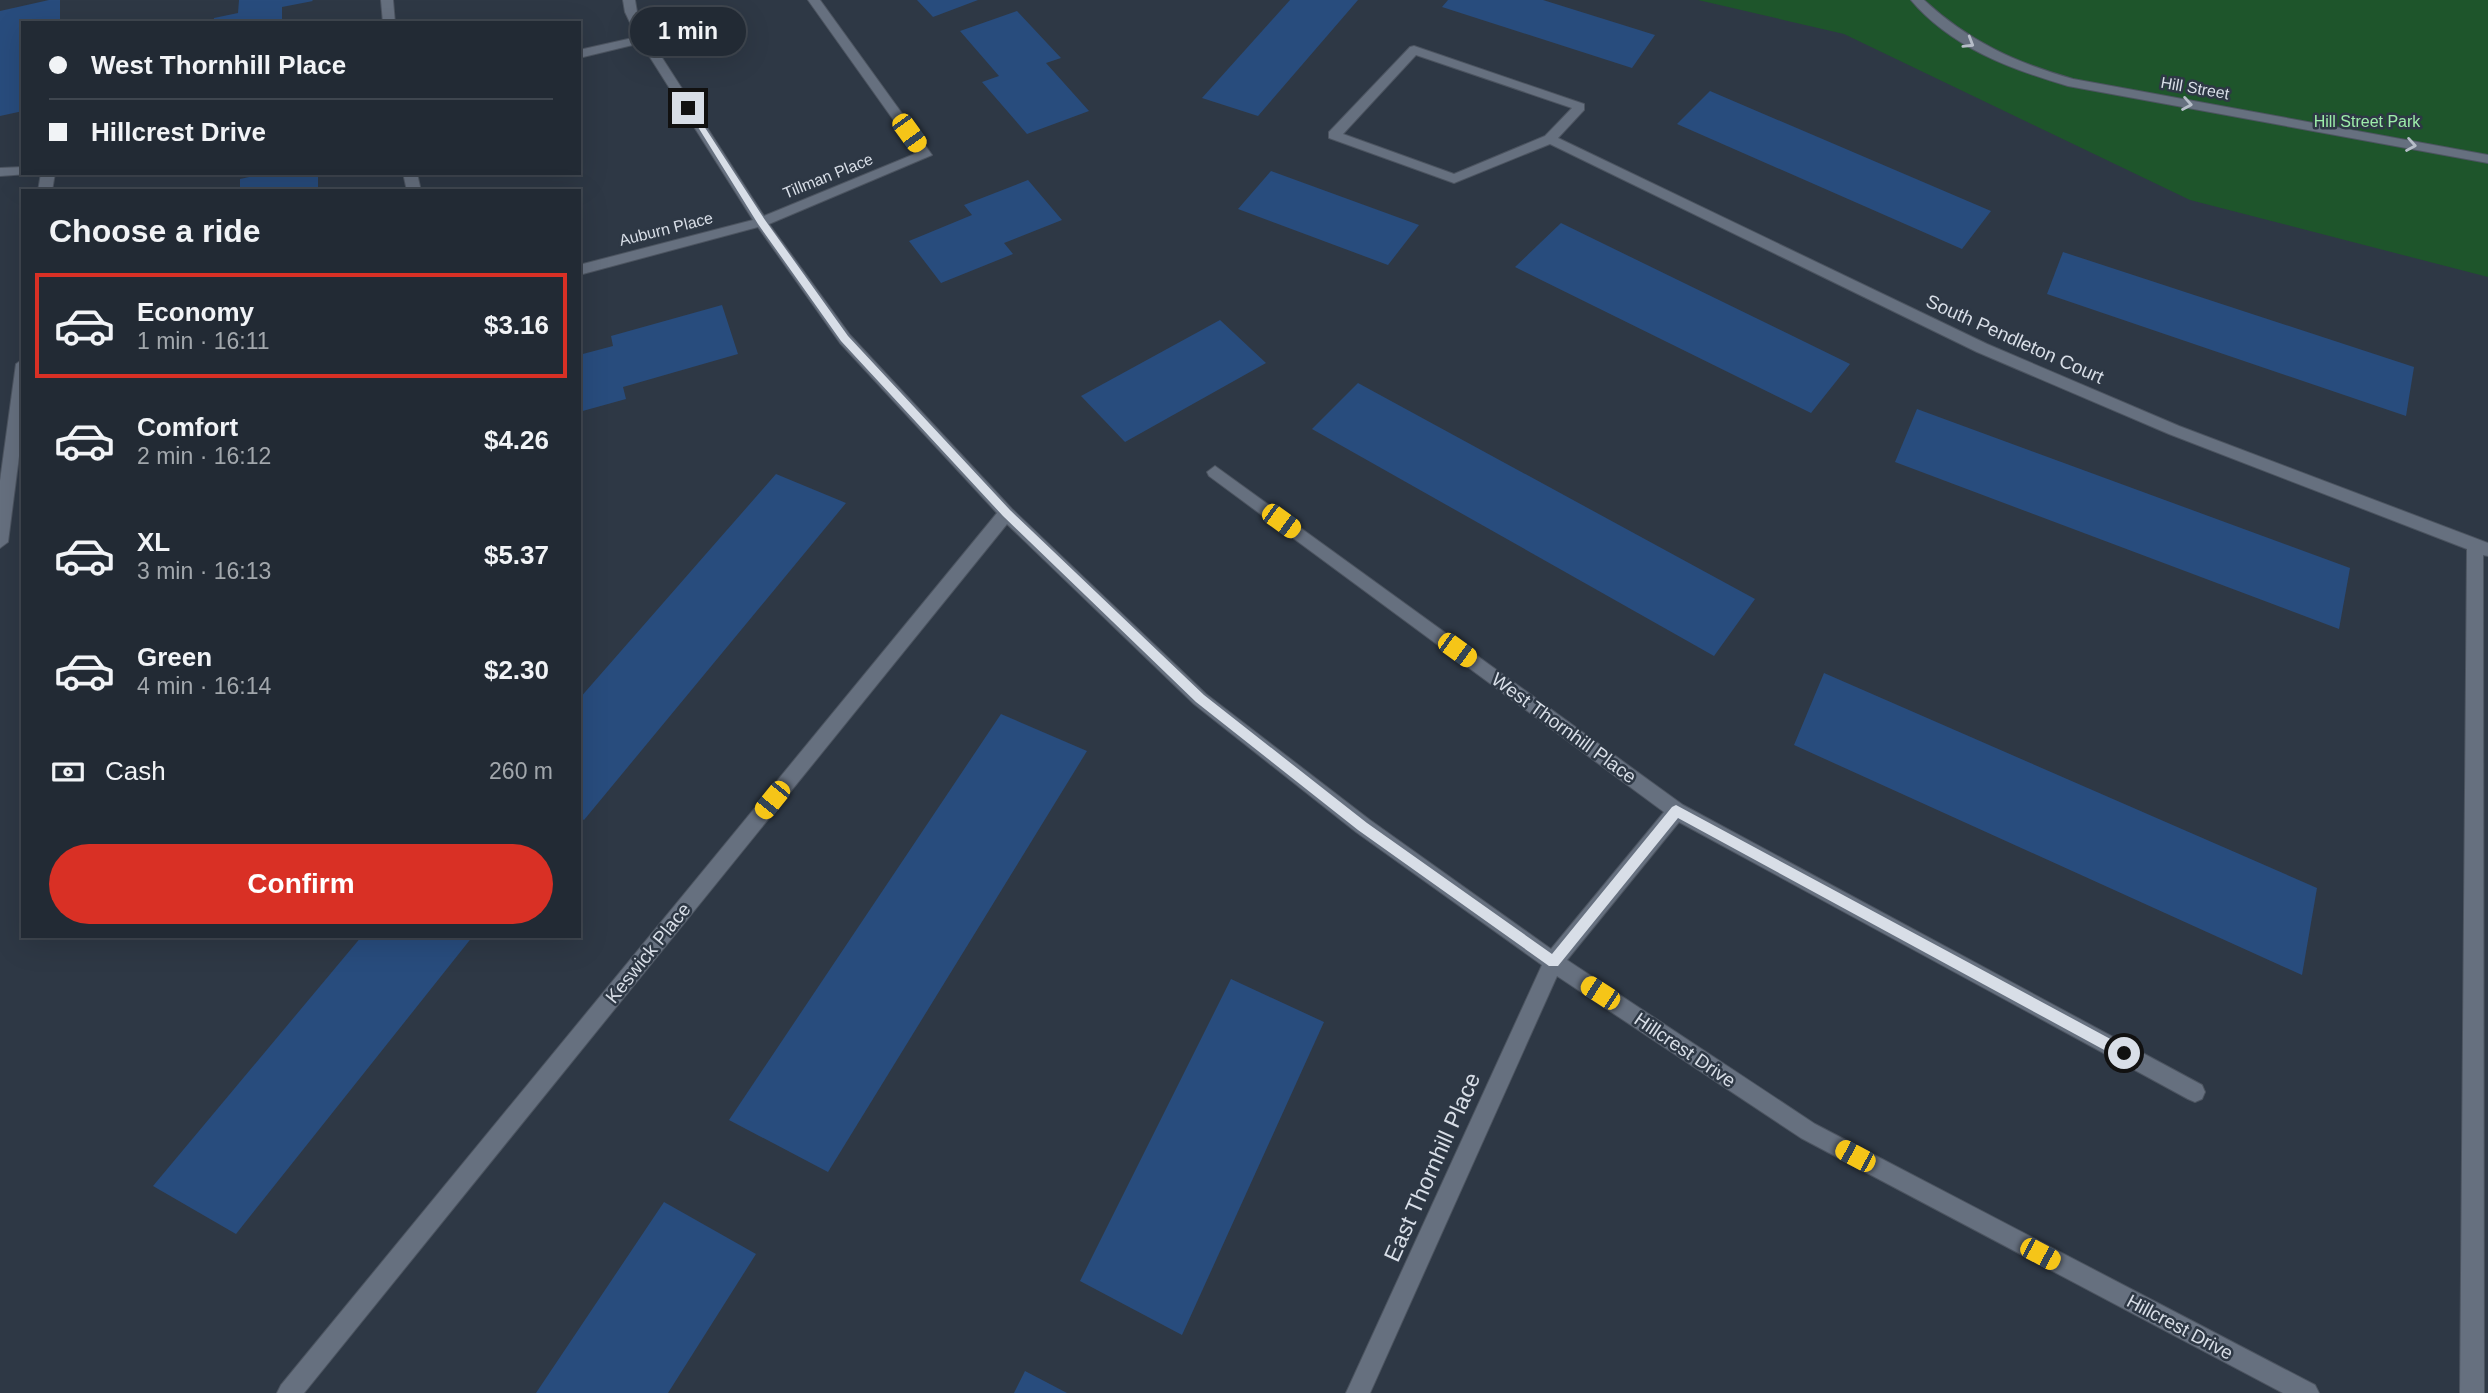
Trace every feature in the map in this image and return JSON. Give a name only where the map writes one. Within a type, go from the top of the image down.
[{"type":"street","points":[[387,0],[389,21]]},
{"type":"street","name":"Hillcrest Drive","points":[[629,0],[631,12],[644,39],[761,222],[845,339],[1006,513],[1200,699],[1363,826],[1553,962],[1808,1131],[2307,1393]]},
{"type":"street","name":"Tillman Place","points":[[761,222],[925,155],[814,0]]},
{"type":"street","name":"Hill Street","points":[[1917,0],[1945,28],[2020,69],[2072,83],[2488,159]]},
{"type":"street","points":[[581,54],[644,39]]},
{"type":"street","points":[[1414,50],[1580,107],[1550,139],[1454,179],[1334,135],[1414,50]]},
{"type":"street","name":"South Pendleton Court","points":[[1550,139],[1982,348],[2174,430],[2482,549]]},
{"type":"street","points":[[0,172],[21,170]]},
{"type":"street","name":"Auburn Place","points":[[581,269],[761,222]]},
{"type":"street","points":[[0,542],[5,459],[21,375]]},
{"type":"street","name":"West Thornhill Place","points":[[1215,472],[1676,811],[2195,1092]]},
{"type":"street","name":"Keswick Place","points":[[289,1393],[1006,513]]},
{"type":"street","points":[[2472,1393],[2480,1212],[2482,549]]},
{"type":"street","points":[[1553,962],[1676,811]]},
{"type":"street","name":"East Thornhill Place","points":[[1358,1393],[1553,962]]},
{"type":"green space","name":"Hill Street Park","points":[[1698,0],[2488,0],[2488,277],[2190,200],[1844,34]]},
{"type":"building","points":[[60,0],[60,21],[21,21],[21,111],[0,116],[0,11]]},
{"type":"building","points":[[239,0],[313,1],[282,7],[282,21],[213,21],[214,18],[238,13]]},
{"type":"building","points":[[917,0],[978,0],[933,17]]},
{"type":"building","points":[[1290,0],[1358,0],[1258,116],[1202,98]]},
{"type":"building","points":[[1448,0],[1543,0],[1655,35],[1632,68],[1442,7]]},
{"type":"building","points":[[1017,11],[1061,58],[1046,63],[1089,111],[1027,134],[982,82],[999,76],[960,31]]},
{"type":"building","points":[[1710,91],[1991,211],[1962,249],[1677,124]]},
{"type":"building","points":[[1271,171],[1419,225],[1388,265],[1238,209]]},
{"type":"building","points":[[259,175],[318,175],[318,189],[240,189],[240,179]]},
{"type":"building","points":[[1028,180],[1062,220],[1004,243],[1013,254],[941,283],[909,241],[972,215],[964,205]]},
{"type":"building","points":[[1561,223],[1850,364],[1811,413],[1515,267]]},
{"type":"building","points":[[2063,252],[2414,367],[2406,416],[2047,294]]},
{"type":"building","points":[[722,305],[738,354],[623,387],[626,399],[581,411],[581,354],[613,346],[611,336]]},
{"type":"building","points":[[1220,320],[1266,363],[1125,442],[1081,396]]},
{"type":"building","points":[[1358,383],[1755,599],[1714,656],[1312,429]]},
{"type":"building","points":[[1917,409],[2350,568],[2339,629],[1895,462]]},
{"type":"building","points":[[776,474],[846,503],[584,820],[581,818],[581,697]]},
{"type":"building","points":[[1824,673],[2317,888],[2302,975],[1794,745]]},
{"type":"building","points":[[1001,714],[1087,751],[828,1172],[729,1120]]},
{"type":"building","points":[[360,938],[471,938],[236,1234],[153,1186]]},
{"type":"building","points":[[1231,979],[1324,1022],[1182,1335],[1080,1281]]},
{"type":"building","points":[[664,1202],[756,1254],[668,1393],[536,1393]]},
{"type":"building","points":[[1025,1371],[1067,1393],[1014,1393]]},
{"type":"route","points":[[688,108],[761,222],[845,339],[1006,513],[1200,699],[1363,826],[1553,962],[1676,811],[2124,1053]]}]
